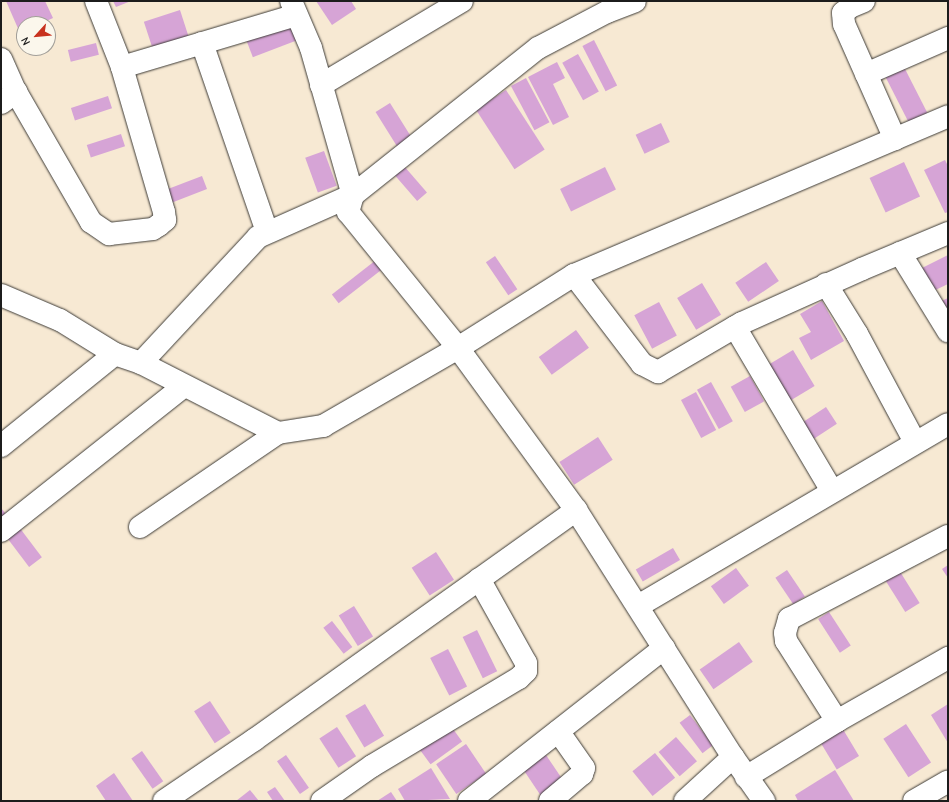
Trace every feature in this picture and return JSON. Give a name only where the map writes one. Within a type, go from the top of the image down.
[{"type":"street","points":[[1,60],[9,98],[91,222],[109,234],[153,229],[165,220],[164,212],[122,68],[96,1]]},
{"type":"street","points":[[322,85],[462,1]]},
{"type":"street","points":[[141,363],[258,237],[353,194],[538,48],[607,12],[635,1]]},
{"type":"street","points":[[864,1],[850,7],[843,13],[844,24],[895,139]]},
{"type":"street","points":[[122,68],[202,43],[294,8],[310,48],[322,85],[353,194],[348,212],[458,348],[576,510],[733,757],[764,801]]},
{"type":"street","points":[[866,74],[948,38]]},
{"type":"street","points":[[202,43],[267,232]]},
{"type":"street","points":[[140,527],[278,433],[323,426],[458,348],[574,275],[948,116]]},
{"type":"street","points":[[574,275],[642,364],[648,370],[658,372],[736,327],[826,284],[948,233]]},
{"type":"street","points":[[900,253],[948,331]]},
{"type":"street","points":[[826,284],[857,334],[915,442]]},
{"type":"street","points":[[2,298],[60,320],[115,354],[141,363],[278,433]]},
{"type":"street","points":[[736,327],[832,491]]},
{"type":"street","points":[[1,446],[115,354]]},
{"type":"street","points":[[1,531],[184,386]]},
{"type":"street","points":[[638,606],[948,424]]},
{"type":"street","points":[[164,801],[576,510]]},
{"type":"street","points":[[837,721],[786,641],[785,632],[790,619],[948,536]]},
{"type":"street","points":[[322,801],[372,766],[519,678],[526,671],[526,664],[479,579]]},
{"type":"street","points":[[469,801],[664,648]]},
{"type":"street","points":[[746,777],[837,721],[948,658]]},
{"type":"street","points":[[550,801],[582,774],[584,768],[558,731]]},
{"type":"street","points":[[685,801],[733,757]]},
{"type":"street","points":[[914,801],[948,781]]},
{"type":"building","points":[[6,1],[45,1],[52,16],[16,16],[16,24]]},
{"type":"building","points":[[113,1],[131,1],[116,7]]},
{"type":"building","points":[[316,1],[351,1],[356,9],[332,25]]},
{"type":"building","points":[[180,10],[189,37],[153,48],[144,22]]},
{"type":"building","points":[[289,23],[296,41],[253,57],[246,39]]},
{"type":"building","points":[[594,40],[617,85],[606,91],[582,46]]},
{"type":"building","points":[[96,43],[99,55],[71,62],[68,50]]},
{"type":"building","points":[[578,54],[599,92],[583,100],[562,63]]},
{"type":"building","points":[[557,62],[565,78],[553,84],[569,117],[553,125],[528,77]]},
{"type":"building","points":[[904,67],[929,116],[910,126],[885,77]]},
{"type":"building","points":[[526,78],[549,122],[534,130],[511,86]]},
{"type":"building","points":[[506,90],[545,150],[514,169],[476,110]]},
{"type":"building","points":[[108,96],[112,108],[75,120],[71,108]]},
{"type":"building","points":[[390,103],[412,138],[397,147],[376,112]]},
{"type":"building","points":[[661,123],[670,142],[644,154],[636,135]]},
{"type":"building","points":[[121,134],[125,146],[91,157],[87,145]]},
{"type":"building","points":[[324,151],[337,186],[318,193],[305,158]]},
{"type":"building","points":[[945,160],[948,166],[948,212],[945,213],[924,170]]},
{"type":"building","points":[[904,162],[920,196],[886,212],[870,178]]},
{"type":"building","points":[[404,166],[427,192],[417,201],[394,175]]},
{"type":"building","points":[[605,167],[616,189],[571,211],[560,189]]},
{"type":"building","points":[[202,176],[207,189],[170,203],[165,190]]},
{"type":"building","points":[[948,255],[948,284],[927,294],[916,271]]},
{"type":"building","points":[[495,256],[517,289],[508,295],[486,262]]},
{"type":"building","points":[[376,260],[383,269],[339,303],[332,294]]},
{"type":"building","points":[[766,262],[779,281],[748,302],[735,283]]},
{"type":"building","points":[[702,283],[721,315],[696,330],[677,298]]},
{"type":"building","points":[[948,298],[948,317],[937,303]]},
{"type":"building","points":[[822,301],[844,341],[811,360],[799,338],[811,332],[800,314]]},
{"type":"building","points":[[659,302],[677,336],[652,349],[634,315]]},
{"type":"building","points":[[576,330],[589,348],[552,375],[539,357]]},
{"type":"building","points":[[793,350],[815,386],[786,403],[765,367]]},
{"type":"building","points":[[750,376],[764,401],[745,412],[731,387]]},
{"type":"building","points":[[711,382],[733,421],[719,429],[697,390]]},
{"type":"building","points":[[696,392],[716,430],[701,438],[681,400]]},
{"type":"building","points":[[826,407],[837,424],[811,441],[800,424]]},
{"type":"building","points":[[598,437],[613,460],[574,485],[559,462]]},
{"type":"building","points":[[1,508],[6,514],[1,518]]},
{"type":"building","points":[[16,523],[42,557],[29,567],[3,533]]},
{"type":"building","points":[[673,548],[680,560],[643,582],[636,570]]},
{"type":"building","points":[[436,552],[454,580],[430,595],[412,568]]},
{"type":"building","points":[[948,565],[948,578],[942,569]]},
{"type":"building","points":[[736,568],[749,586],[724,604],[711,586]]},
{"type":"building","points":[[787,570],[805,597],[793,604],[775,578]]},
{"type":"building","points":[[899,570],[920,603],[905,612],[885,579]]},
{"type":"building","points":[[354,606],[373,637],[358,646],[339,616]]},
{"type":"building","points":[[829,612],[851,646],[840,653],[818,619]]},
{"type":"building","points":[[332,621],[352,647],[344,654],[323,628]]},
{"type":"building","points":[[477,630],[497,671],[483,678],[463,637]]},
{"type":"building","points":[[739,642],[753,662],[713,689],[700,670]]},
{"type":"building","points":[[448,649],[467,686],[449,696],[430,658]]},
{"type":"building","points":[[210,701],[231,733],[215,743],[194,711]]},
{"type":"building","points":[[365,704],[384,736],[364,748],[345,716]]},
{"type":"building","points":[[948,704],[948,743],[931,715]]},
{"type":"building","points":[[690,715],[713,745],[702,753],[680,723]]},
{"type":"building","points":[[448,722],[462,741],[431,764],[416,745]]},
{"type":"building","points":[[906,724],[931,763],[908,777],[883,739]]},
{"type":"building","points":[[841,726],[859,756],[837,769],[819,739]]},
{"type":"building","points":[[337,727],[356,756],[338,768],[319,738]]},
{"type":"building","points":[[676,737],[697,761],[680,776],[659,752]]},
{"type":"building","points":[[466,744],[486,774],[456,794],[436,764]]},
{"type":"building","points":[[142,751],[163,781],[153,789],[131,758]]},
{"type":"building","points":[[655,753],[675,778],[653,796],[632,771]]},
{"type":"building","points":[[286,755],[309,788],[300,794],[277,761]]},
{"type":"building","points":[[546,755],[564,782],[542,797],[524,770]]},
{"type":"building","points":[[431,768],[450,799],[405,801],[398,789]]},
{"type":"building","points":[[835,770],[854,801],[798,801],[795,795]]},
{"type":"building","points":[[114,773],[133,801],[106,801],[96,786]]},
{"type":"building","points":[[275,787],[285,801],[273,801],[267,792]]},
{"type":"building","points":[[250,790],[259,801],[236,801]]},
{"type":"building","points":[[391,792],[397,801],[377,801]]}]
